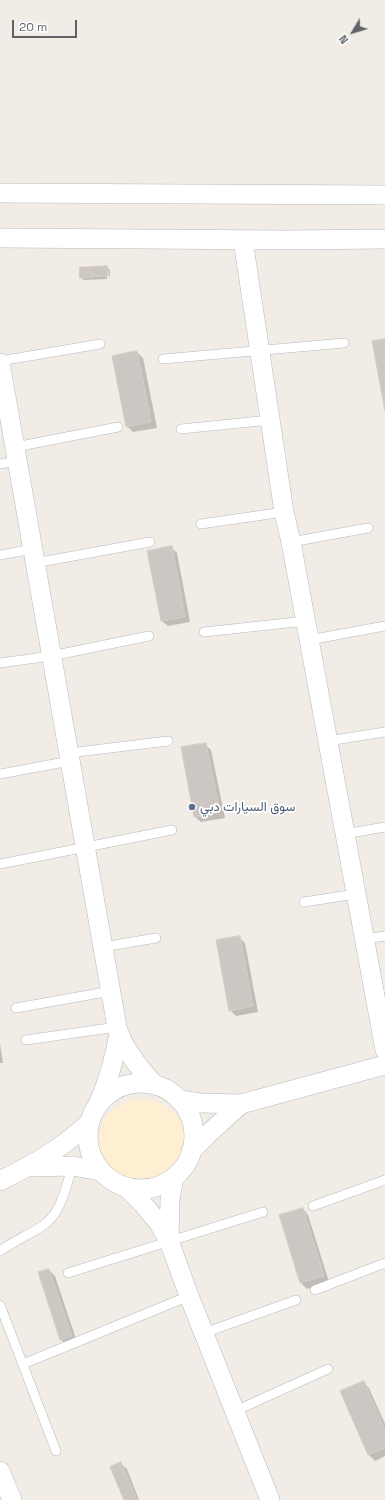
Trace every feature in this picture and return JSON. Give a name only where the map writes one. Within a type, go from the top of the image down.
[{"type":"street","points":[[0,193],[385,195]]},
{"type":"street","points":[[0,238],[242,240],[385,239]]},
{"type":"street","points":[[242,240],[284,512],[306,621],[364,939],[384,1039]]},
{"type":"street","points":[[0,362],[10,458],[34,556],[118,1030],[115,1057],[108,1081],[89,1123],[89,1148],[100,1170],[112,1181],[126,1187],[143,1189],[160,1186],[174,1177],[188,1161],[192,1151],[193,1133],[189,1115],[179,1100],[168,1091],[155,1085],[140,1083],[124,1086],[110,1093],[99,1103]]},
{"type":"street","points":[[118,1030],[141,1069],[155,1085]]},
{"type":"street","points":[[179,1100],[201,1103],[241,1104],[385,1065]]},
{"type":"street","points":[[192,1151],[241,1104]]},
{"type":"street","points":[[0,1181],[50,1156],[89,1123]]},
{"type":"street","points":[[27,1167],[73,1166],[100,1170]]},
{"type":"street","points":[[169,1241],[170,1199],[174,1177]]},
{"type":"street","points":[[126,1187],[158,1222],[169,1241],[189,1296],[270,1500]]},
{"type":"street","points":[[0,1471],[12,1500]]},
{"type":"lane","points":[[163,359],[344,343]]},
{"type":"lane","points":[[0,362],[100,344]]},
{"type":"lane","points":[[181,429],[270,420]]},
{"type":"lane","points":[[10,458],[118,427]]},
{"type":"lane","points":[[201,524],[284,512]]},
{"type":"lane","points":[[291,542],[368,528]]},
{"type":"lane","points":[[0,555],[34,556],[150,542]]},
{"type":"lane","points":[[204,632],[306,621]]},
{"type":"lane","points":[[309,640],[385,626]]},
{"type":"lane","points":[[0,663],[51,656],[148,636]]},
{"type":"lane","points":[[328,741],[385,732]]},
{"type":"lane","points":[[0,774],[70,757],[168,741]]},
{"type":"lane","points":[[345,834],[385,827]]},
{"type":"lane","points":[[0,864],[172,830]]},
{"type":"lane","points":[[304,902],[356,894]]},
{"type":"lane","points":[[364,939],[385,936]]},
{"type":"lane","points":[[103,947],[156,938]]},
{"type":"lane","points":[[16,1008],[111,991]]},
{"type":"lane","points":[[26,1040],[118,1030]]},
{"type":"lane","points":[[0,1251],[50,1220],[58,1208],[73,1166]]},
{"type":"lane","points":[[313,1206],[385,1180]]},
{"type":"lane","points":[[68,1274],[263,1212]]},
{"type":"lane","points":[[315,1290],[385,1263]]},
{"type":"lane","points":[[22,1364],[189,1296]]},
{"type":"lane","points":[[204,1333],[296,1300]]},
{"type":"lane","points":[[0,1305],[56,1451]]},
{"type":"lane","points":[[235,1411],[328,1370]]},
{"type":"sand","points":[[142,1099],[159,1102],[173,1112],[183,1126],[186,1143],[183,1160],[173,1174],[159,1184],[142,1187],[125,1184],[111,1174],[101,1160],[98,1143],[101,1126],[111,1112],[125,1102]]},
{"type":"building","points":[[107,266],[108,276],[92,277],[91,267]]},
{"type":"building","points":[[80,267],[91,267],[92,277],[80,278]]},
{"type":"building","points":[[385,339],[385,411],[372,341]]},
{"type":"building","points":[[137,351],[151,422],[126,427],[112,356]]},
{"type":"building","points":[[172,546],[185,617],[161,621],[147,551]]},
{"type":"building","points":[[206,743],[220,812],[194,817],[181,747]]},
{"type":"building","points":[[240,936],[253,1006],[229,1011],[216,940]]},
{"type":"building","points":[[303,1208],[324,1276],[300,1283],[279,1215]]},
{"type":"building","points":[[49,1269],[72,1336],[60,1340],[38,1272]]},
{"type":"building","points":[[364,1381],[385,1430],[385,1448],[368,1455],[340,1391]]},
{"type":"building","points":[[121,1462],[137,1500],[124,1500],[110,1467]]},
{"type":"place","name":"سوق السيارات دبي","points":[[192,807]]}]
